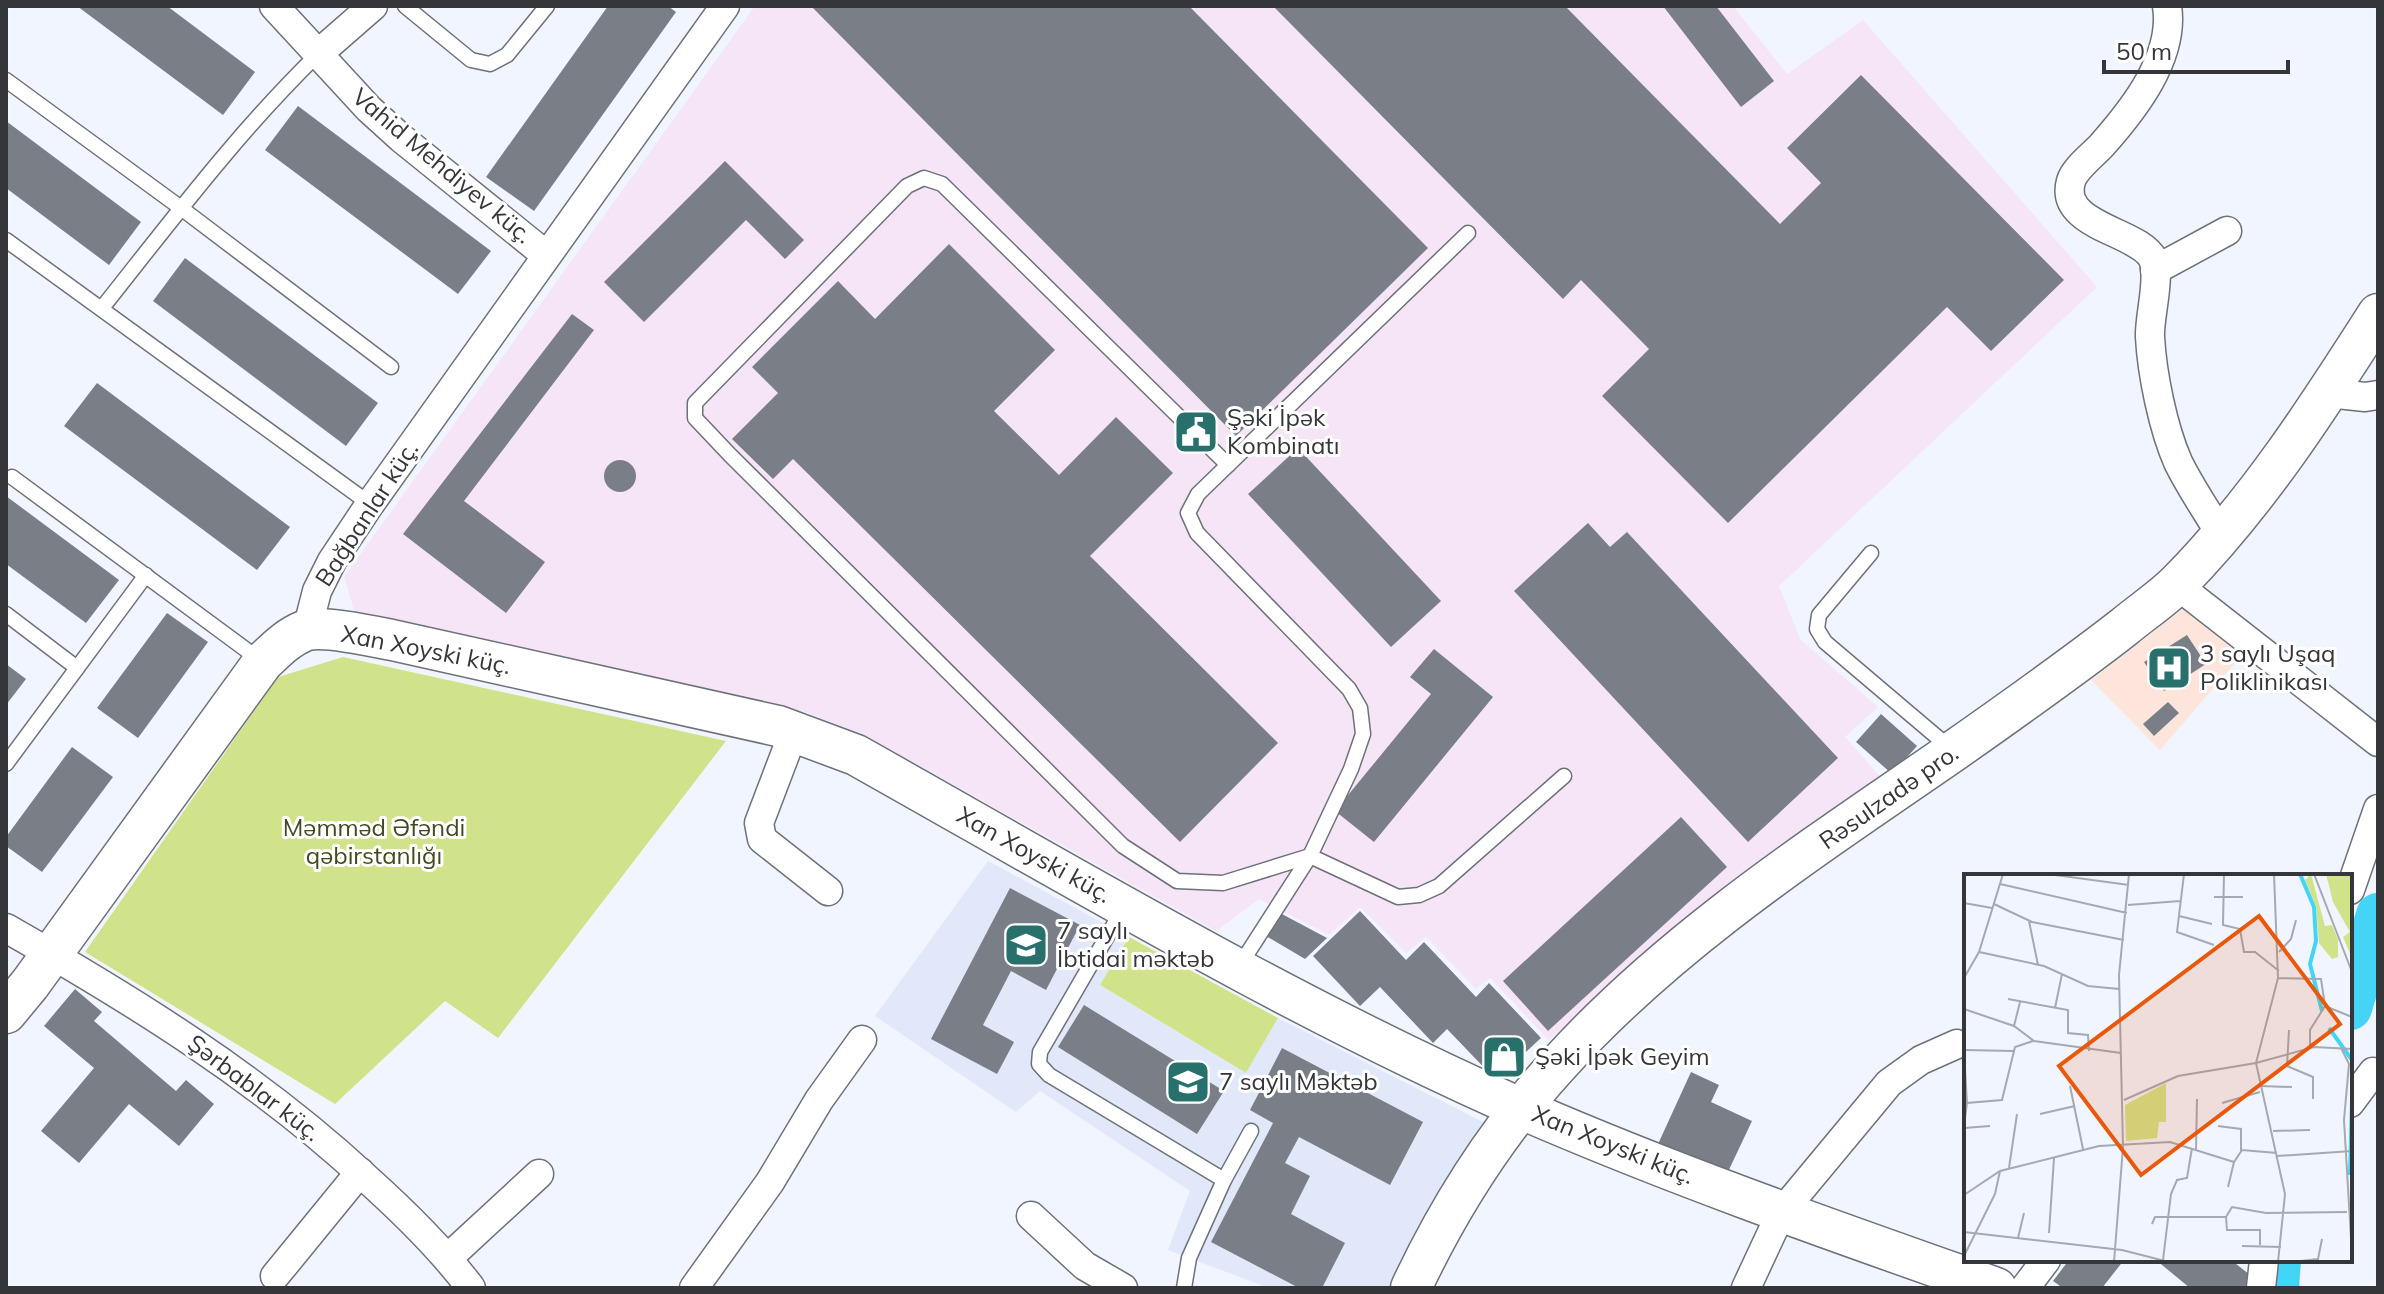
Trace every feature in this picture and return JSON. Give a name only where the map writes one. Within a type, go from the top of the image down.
[{"type":"street","name":"Vahid Mehdiyev küç.","points":[[274,6],[369,109],[546,255]]},
{"type":"street","points":[[318,54],[373,6]]},
{"type":"street","points":[[2167,6],[2165,45],[2147,86],[2124,120],[2072,178],[2069,192],[2078,209],[2091,222],[2140,245],[2152,257],[2155,270],[2150,337],[2161,405],[2178,461],[2221,535]]},
{"type":"street","name":"Bağbanlar küç.","points":[[307,630],[317,591],[332,561],[715,10]]},
{"type":"street","points":[[2155,270],[2227,231]]},
{"type":"street","name":"Rəsulzadə pro.","points":[[1411,1288],[1454,1207],[1522,1109],[1575,1047],[1660,966],[1742,901],[2063,675],[2177,585],[2288,452],[2378,314]]},
{"type":"street","points":[[2328,393],[2365,397],[2378,395]]},
{"type":"street","points":[[2177,585],[2375,733]]},
{"type":"street","points":[[6,1013],[263,662],[284,643],[307,630]]},
{"type":"street","name":"Xan Xoyski küç.","points":[[307,630],[346,632],[392,640],[794,731],[856,755],[1238,969],[1522,1109],[1781,1213],[1996,1288]]},
{"type":"street","points":[[794,731],[758,831],[762,839],[828,891]]},
{"type":"street","points":[[2352,884],[2378,809]]},
{"type":"street","name":"Şərbablar küç.","points":[[6,928],[136,1003],[282,1106],[407,1215],[448,1258],[471,1288]]},
{"type":"street","points":[[694,1288],[770,1182],[819,1100],[862,1040]]},
{"type":"street","points":[[1746,1288],[1781,1213],[1889,1083],[1921,1060],[1957,1044]]},
{"type":"street","points":[[2352,1100],[2376,1068]]},
{"type":"street","points":[[275,1276],[360,1172]]},
{"type":"street","points":[[448,1258],[539,1174]]},
{"type":"street","points":[[1031,1216],[1085,1266],[1123,1288]]},
{"type":"street","points":[[2025,1288],[2044,1262]]},
{"type":"street","points":[[2261,1288],[2264,1262]]},
{"type":"lane","points":[[405,6],[471,60],[490,64],[507,55],[547,6]]},
{"type":"lane","points":[[102,308],[267,105],[318,54]]},
{"type":"lane","points":[[6,80],[391,367]]},
{"type":"lane","points":[[1228,465],[942,184],[924,178],[907,186],[695,403],[695,418],[730,455],[1123,846],[1177,881],[1223,883],[1310,856],[1398,897],[1419,895],[1439,886],[1564,776]]},
{"type":"lane","points":[[1238,969],[1310,856],[1363,734],[1360,708],[1349,689],[1197,533],[1188,513],[1198,494],[1468,233]]},
{"type":"lane","points":[[6,240],[370,504]]},
{"type":"lane","points":[[12,477],[263,662]]},
{"type":"lane","points":[[1871,553],[1819,615],[1817,629],[1825,642],[1953,751]]},
{"type":"lane","points":[[6,764],[146,575]]},
{"type":"lane","points":[[6,614],[77,668]]},
{"type":"lane","points":[[1125,906],[1040,1052],[1039,1064],[1049,1075],[1224,1180]]},
{"type":"lane","points":[[1184,1288],[1189,1258],[1224,1180],[1251,1131]]},
{"type":"shaded area","name":"Şəki İpək Kombinatı","points":[[755,6],[1733,6],[1787,74],[1863,20],[2097,287],[1779,586],[1800,639],[1878,707],[1845,737],[1886,783],[1678,924],[1549,1040],[1490,978],[1476,989],[1426,937],[1406,953],[1360,907],[1329,935],[1259,899],[1216,931],[913,762],[809,713],[356,616],[344,577]]},
{"type":"shaded area","name":"3 saylı Uşaq Poliklinikası","points":[[2183,609],[2242,655],[2160,750],[2091,680]]},
{"type":"shaded area","name":"7 saylı Məktəb","points":[[988,861],[1129,937],[1101,986],[1246,1073],[1278,1018],[1483,1122],[1391,1288],[1269,1288],[1168,1250],[1190,1191],[1040,1091],[1016,1112],[875,1016]]},
{"type":"green space","name":"Məmməd Əfəndi qəbirstanlığı","points":[[343,657],[726,741],[498,1038],[445,1001],[335,1104],[85,952],[278,677]]},
{"type":"green space","points":[[1129,937],[1278,1018],[1246,1073],[1100,985]]},
{"type":"building","points":[[77,6],[167,6],[255,72],[223,115]]},
{"type":"building","points":[[608,6],[668,6],[676,12],[534,211],[486,177]]},
{"type":"building","points":[[811,6],[1189,6],[1428,248],[1236,436]]},
{"type":"building","points":[[1273,6],[1565,6],[1780,224],[1821,183],[1787,148],[1861,75],[2064,280],[1991,351],[1947,307],[1728,523],[1602,396],[1649,349],[1581,280],[1563,299]]},
{"type":"building","points":[[1663,6],[1716,6],[1774,81],[1741,107]]},
{"type":"building","points":[[298,106],[491,251],[458,294],[265,150]]},
{"type":"building","points":[[6,121],[141,222],[109,265],[6,188]]},
{"type":"building","points":[[725,161],[804,240],[785,259],[746,220],[644,322],[604,282]]},
{"type":"building","points":[[949,244],[1055,350],[994,411],[1059,475],[1116,417],[1173,473],[1090,556],[1278,743],[1180,842],[793,459],[773,479],[732,439],[778,393],[752,367],[838,281],[875,319]]},
{"type":"building","points":[[185,258],[378,403],[346,446],[153,301]]},
{"type":"building","points":[[572,314],[594,330],[464,501],[545,562],[506,613],[403,534]]},
{"type":"building","points":[[97,383],[290,527],[257,570],[64,426]]},
{"type":"building","points":[[1298,448],[1441,601],[1391,647],[1248,494]]},
{"type":"building","points":[[620,460],[631,465],[636,476],[631,487],[620,492],[609,487],[604,476],[609,465]]},
{"type":"building","points":[[6,496],[119,580],[86,623],[6,564]]},
{"type":"building","points":[[1588,523],[1610,547],[1627,532],[1838,758],[1748,842],[1514,591]]},
{"type":"building","points":[[167,613],[208,642],[138,738],[97,708]]},
{"type":"building","points":[[2187,635],[2206,664],[2164,691],[2144,662]]},
{"type":"building","points":[[1434,649],[1493,697],[1374,842],[1335,811],[1431,694],[1410,677]]},
{"type":"building","points":[[6,664],[26,679],[6,705]]},
{"type":"building","points":[[2168,702],[2179,713],[2154,736],[2143,724]]},
{"type":"building","points":[[1881,714],[1917,746],[1892,774],[1856,742]]},
{"type":"building","points":[[72,747],[113,777],[42,872],[6,846],[6,837]]},
{"type":"building","points":[[1681,817],[1727,867],[1548,1031],[1503,981]]},
{"type":"building","points":[[1010,888],[1080,925],[1046,990],[1011,971],[983,1025],[1014,1042],[997,1074],[931,1039]]},
{"type":"building","points":[[1360,911],[1406,960],[1424,942],[1476,997],[1489,983],[1541,1038],[1496,1080],[1447,1029],[1433,1043],[1380,987],[1360,1006],[1313,956]]},
{"type":"building","points":[[1280,913],[1327,938],[1305,959],[1266,936]]},
{"type":"building","points":[[75,989],[102,1012],[94,1021],[176,1091],[186,1080],[214,1104],[179,1146],[129,1104],[79,1163],[41,1131],[94,1068],[44,1026]]},
{"type":"building","points":[[1084,1005],[1224,1091],[1197,1134],[1058,1047]]},
{"type":"building","points":[[1282,1048],[1423,1122],[1390,1185],[1299,1137],[1285,1163],[1310,1176],[1291,1214],[1345,1243],[1322,1288],[1299,1288],[1211,1242],[1273,1123],[1250,1110]]},
{"type":"building","points":[[1691,1072],[1719,1085],[1711,1102],[1752,1121],[1726,1176],[1658,1144]]},
{"type":"building","points":[[2067,1262],[2122,1262],[2102,1288],[2063,1288],[2053,1281]]},
{"type":"building","points":[[2158,1262],[2234,1262],[2254,1278],[2247,1288],[2190,1288]]},
{"type":"waterway","points":[[2352,1001],[2378,915]]},
{"type":"waterway","points":[[2277,1288],[2279,1262]]},
{"type":"place","name":"Şəki İpək Kombinatı","points":[[1196,432]]},
{"type":"place","name":"3 saylı Uşaq Poliklinikası","points":[[2169,668]]},
{"type":"place","name":"7 saylı İbtidai məktəb","points":[[1026,945]]},
{"type":"place","name":"Şəki İpək Geyim","points":[[1504,1057]]},
{"type":"place","name":"7 saylı Məktəb","points":[[1188,1082]]}]
